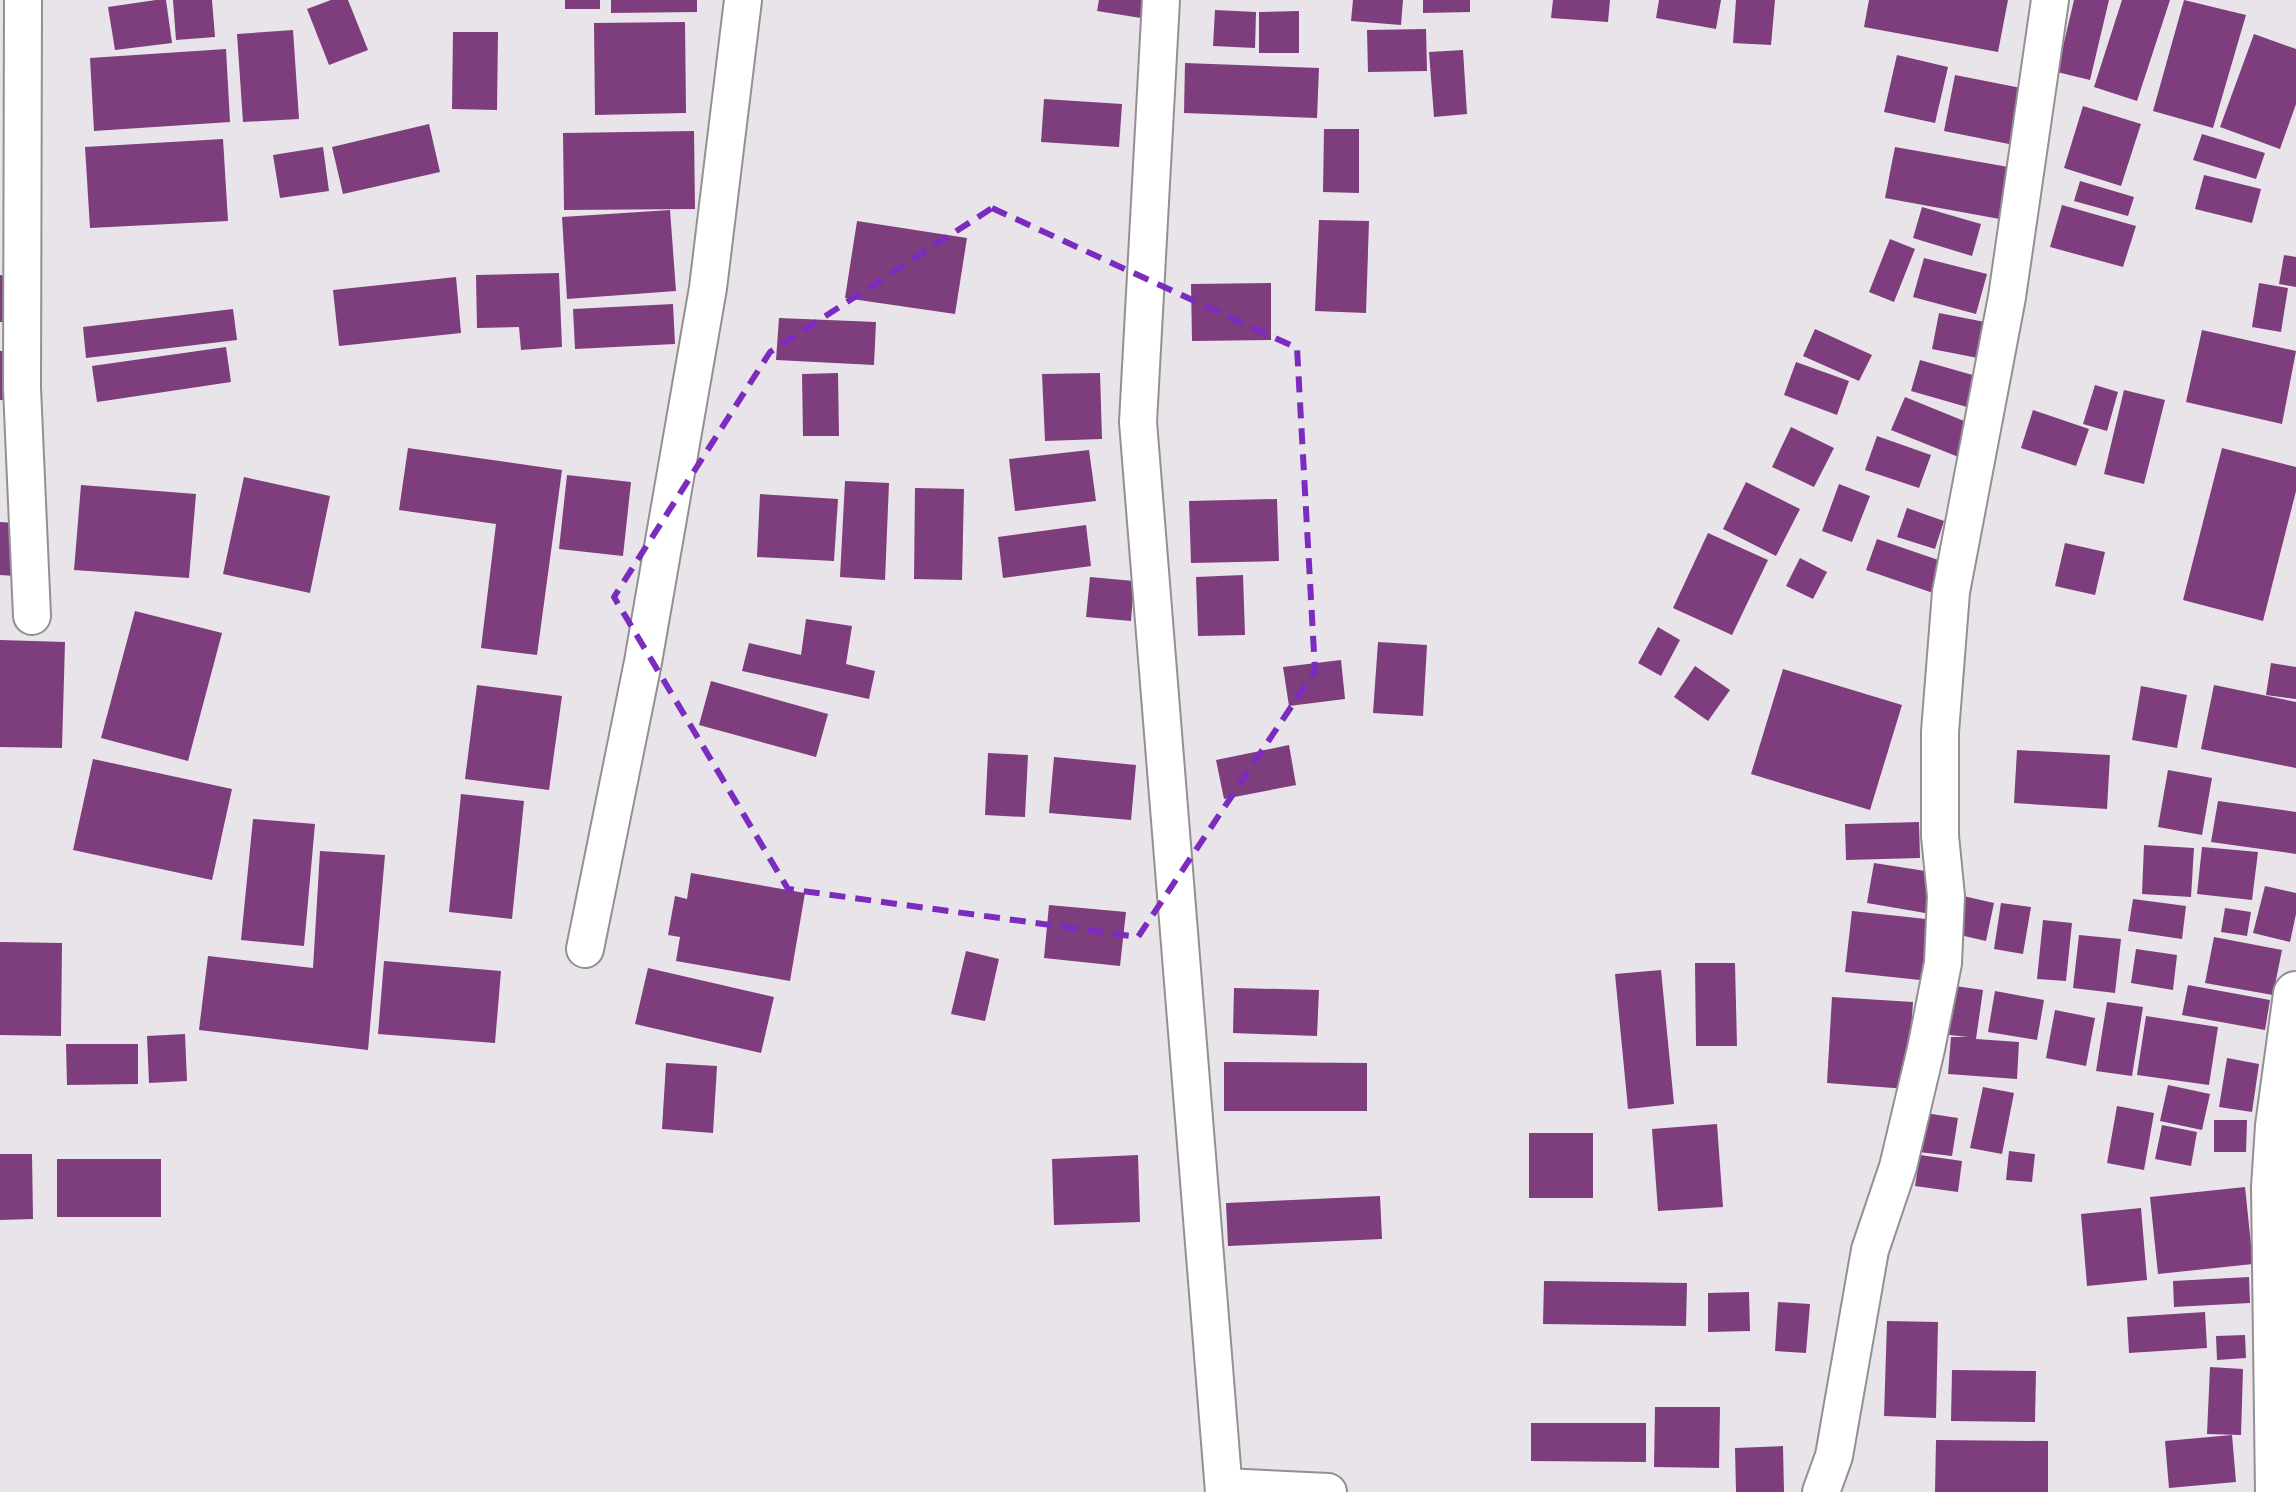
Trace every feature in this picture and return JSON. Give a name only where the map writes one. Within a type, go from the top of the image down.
[{"type":"highway","points":[[2278,1492],[2274,1187],[2278,1126],[2296,994]]},
{"type":"street","points":[[23,0],[22,388],[32,616]]},
{"type":"street","points":[[585,949],[643,662],[708,288],[743,0]]},
{"type":"street","points":[[1161,0],[1138,422],[1224,1490],[1328,1492]]},
{"type":"street","points":[[1821,1492],[1834,1456],[1870,1250],[1898,1167],[1943,963],[1946,896],[1940,836],[1940,732],[1951,592],[2007,297],[2050,0]]},
{"type":"highlighted area","points":[[992,208],[1297,348],[1315,671],[1138,937],[788,889],[614,597],[770,352]]},
{"type":"building","points":[[166,0],[172,43],[115,50],[108,7]]},
{"type":"building","points":[[173,0],[212,0],[215,37],[176,40]]},
{"type":"building","points":[[331,0],[348,0],[368,50],[329,65],[307,9]]},
{"type":"building","points":[[565,0],[600,0],[600,9],[565,9]]},
{"type":"building","points":[[611,0],[697,0],[697,12],[611,13]]},
{"type":"building","points":[[1099,0],[1144,0],[1141,18],[1097,11]]},
{"type":"building","points":[[1353,0],[1403,0],[1401,25],[1351,21]]},
{"type":"building","points":[[1423,0],[1470,0],[1470,12],[1423,13]]},
{"type":"building","points":[[1553,0],[1610,0],[1608,22],[1551,18]]},
{"type":"building","points":[[1659,0],[1721,0],[1716,29],[1656,18]]},
{"type":"building","points":[[1736,0],[1775,0],[1771,45],[1733,43]]},
{"type":"building","points":[[1869,0],[2008,0],[1998,52],[1864,27]]},
{"type":"building","points":[[2074,0],[2109,0],[2090,80],[2057,72]]},
{"type":"building","points":[[2122,0],[2170,0],[2137,101],[2094,87]]},
{"type":"building","points":[[2184,0],[2246,15],[2213,128],[2153,111]]},
{"type":"building","points":[[1215,10],[1256,12],[1255,48],[1213,46]]},
{"type":"building","points":[[1299,11],[1299,53],[1259,53],[1259,12]]},
{"type":"building","points":[[685,22],[686,113],[595,115],[594,23]]},
{"type":"building","points":[[1426,29],[1427,71],[1368,72],[1367,30]]},
{"type":"building","points":[[293,30],[299,119],[243,122],[237,34]]},
{"type":"building","points":[[453,32],[498,32],[497,110],[452,109]]},
{"type":"building","points":[[2254,34],[2296,49],[2296,104],[2280,149],[2220,127]]},
{"type":"building","points":[[226,49],[230,122],[94,131],[90,58]]},
{"type":"building","points":[[1463,50],[1467,114],[1434,117],[1429,52]]},
{"type":"building","points":[[1897,55],[1948,67],[1935,123],[1884,112]]},
{"type":"building","points":[[1185,63],[1319,68],[1317,118],[1184,113]]},
{"type":"building","points":[[1955,75],[2026,89],[2014,145],[1944,131]]},
{"type":"building","points":[[1044,99],[1122,104],[1119,147],[1041,142]]},
{"type":"building","points":[[2083,106],[2141,124],[2121,186],[2064,168]]},
{"type":"building","points":[[429,124],[440,172],[343,194],[332,147]]},
{"type":"building","points":[[1324,129],[1359,129],[1359,193],[1323,192]]},
{"type":"building","points":[[694,131],[695,209],[564,210],[563,133]]},
{"type":"building","points":[[2202,134],[2265,153],[2256,179],[2193,160]]},
{"type":"building","points":[[223,139],[228,221],[90,228],[85,147]]},
{"type":"building","points":[[323,147],[329,191],[280,198],[273,155]]},
{"type":"building","points":[[1895,147],[2014,168],[2005,220],[1885,198]]},
{"type":"building","points":[[2204,175],[2261,189],[2252,223],[2195,209]]},
{"type":"building","points":[[2080,181],[2134,197],[2128,216],[2074,201]]},
{"type":"building","points":[[2062,205],[2136,226],[2123,267],[2050,247]]},
{"type":"building","points":[[1922,207],[1981,224],[1972,256],[1913,238]]},
{"type":"building","points":[[670,210],[676,291],[567,299],[562,217]]},
{"type":"building","points":[[1319,220],[1369,221],[1366,313],[1315,311]]},
{"type":"building","points":[[857,221],[967,238],[955,314],[845,298]]},
{"type":"building","points":[[1890,239],[1915,249],[1894,302],[1869,292]]},
{"type":"building","points":[[2284,255],[2296,257],[2296,287],[2279,284]]},
{"type":"building","points":[[1924,258],[1987,274],[1976,314],[1913,297]]},
{"type":"building","points":[[559,273],[562,347],[521,350],[519,327],[477,328],[476,275]]},
{"type":"building","points":[[0,275],[7,276],[6,322],[0,322]]},
{"type":"building","points":[[456,277],[461,333],[339,346],[333,290]]},
{"type":"building","points":[[1271,283],[1271,340],[1192,341],[1191,284]]},
{"type":"building","points":[[2259,283],[2288,288],[2281,332],[2252,327]]},
{"type":"building","points":[[673,304],[675,344],[575,349],[573,309]]},
{"type":"building","points":[[233,309],[237,340],[86,358],[83,327]]},
{"type":"building","points":[[1939,313],[1995,324],[1988,360],[1932,349]]},
{"type":"building","points":[[779,318],[876,322],[874,365],[776,360]]},
{"type":"building","points":[[1815,329],[1872,355],[1859,381],[1803,356]]},
{"type":"building","points":[[2202,330],[2296,351],[2282,424],[2186,402]]},
{"type":"building","points":[[226,347],[231,382],[97,402],[92,366]]},
{"type":"building","points":[[0,351],[6,351],[4,400],[0,400]]},
{"type":"building","points":[[1920,360],[1983,378],[1974,409],[1911,391]]},
{"type":"building","points":[[1796,362],[1849,381],[1837,415],[1784,395]]},
{"type":"building","points":[[838,373],[839,436],[803,436],[802,374]]},
{"type":"building","points":[[1100,373],[1102,439],[1045,441],[1042,374]]},
{"type":"building","points":[[2095,385],[2118,392],[2107,431],[2083,424]]},
{"type":"building","points":[[2124,390],[2165,400],[2144,484],[2104,474]]},
{"type":"building","points":[[1905,397],[1974,425],[1961,458],[1891,430]]},
{"type":"building","points":[[2033,410],[2089,429],[2076,466],[2021,448]]},
{"type":"building","points":[[1791,427],[1834,448],[1814,487],[1772,467]]},
{"type":"building","points":[[1877,436],[1931,455],[1919,488],[1865,470]]},
{"type":"building","points":[[408,448],[562,470],[537,655],[481,648],[496,524],[399,510]]},
{"type":"building","points":[[2222,448],[2296,467],[2296,491],[2263,621],[2183,600]]},
{"type":"building","points":[[1089,450],[1096,501],[1015,511],[1009,459]]},
{"type":"building","points":[[567,475],[631,482],[623,556],[559,549]]},
{"type":"building","points":[[244,477],[330,496],[310,593],[223,574]]},
{"type":"building","points":[[845,481],[889,483],[885,580],[840,577]]},
{"type":"building","points":[[1746,482],[1800,509],[1776,556],[1723,529]]},
{"type":"building","points":[[1839,484],[1870,496],[1852,542],[1822,531]]},
{"type":"building","points":[[81,485],[196,494],[189,578],[74,570]]},
{"type":"building","points":[[915,488],[964,489],[962,580],[914,579]]},
{"type":"building","points":[[760,494],[838,499],[834,561],[757,557]]},
{"type":"building","points":[[1277,499],[1279,561],[1191,563],[1189,501]]},
{"type":"building","points":[[1907,508],[1944,521],[1935,549],[1897,537]]},
{"type":"building","points":[[0,522],[17,523],[15,576],[0,575]]},
{"type":"building","points":[[1086,525],[1091,566],[1003,578],[998,537]]},
{"type":"building","points":[[1708,533],[1768,560],[1732,635],[1673,608]]},
{"type":"building","points":[[1877,539],[1950,564],[1939,595],[1866,570]]},
{"type":"building","points":[[2065,543],[2105,552],[2095,595],[2055,586]]},
{"type":"building","points":[[1800,558],[1827,572],[1813,599],[1786,586]]},
{"type":"building","points":[[1243,575],[1245,635],[1198,636],[1196,577]]},
{"type":"building","points":[[1090,577],[1134,581],[1131,621],[1086,617]]},
{"type":"building","points":[[135,611],[222,633],[188,761],[101,738]]},
{"type":"building","points":[[806,619],[852,626],[846,664],[875,671],[869,699],[742,671],[749,643],[801,655]]},
{"type":"building","points":[[1658,627],[1680,640],[1661,676],[1638,663]]},
{"type":"building","points":[[0,640],[65,642],[62,748],[0,747]]},
{"type":"building","points":[[1378,642],[1427,645],[1423,716],[1373,713]]},
{"type":"building","points":[[1341,660],[1345,699],[1289,706],[1283,667]]},
{"type":"building","points":[[2271,663],[2296,667],[2296,699],[2266,695]]},
{"type":"building","points":[[1695,666],[1730,690],[1708,721],[1674,697]]},
{"type":"building","points":[[1783,669],[1902,705],[1870,810],[1751,774]]},
{"type":"building","points":[[711,681],[828,714],[816,757],[699,725]]},
{"type":"building","points":[[477,685],[562,696],[549,790],[465,779]]},
{"type":"building","points":[[2214,685],[2296,702],[2296,768],[2201,749]]},
{"type":"building","points":[[2141,686],[2187,695],[2177,748],[2132,740]]},
{"type":"building","points":[[1289,745],[1296,785],[1224,799],[1216,760]]},
{"type":"building","points":[[2017,750],[2110,755],[2107,809],[2014,803]]},
{"type":"building","points":[[988,753],[1028,755],[1025,817],[985,815]]},
{"type":"building","points":[[1054,757],[1136,765],[1131,820],[1049,813]]},
{"type":"building","points":[[93,759],[232,789],[212,880],[73,850]]},
{"type":"building","points":[[2168,770],[2212,778],[2202,835],[2158,827]]},
{"type":"building","points":[[461,794],[524,801],[512,919],[449,912]]},
{"type":"building","points":[[2218,801],[2296,812],[2296,854],[2211,842]]},
{"type":"building","points":[[253,819],[315,824],[304,946],[241,940]]},
{"type":"building","points":[[1919,822],[1920,858],[1846,860],[1845,824]]},
{"type":"building","points":[[2144,845],[2194,848],[2191,897],[2142,894]]},
{"type":"building","points":[[2202,847],[2258,852],[2252,900],[2197,894]]},
{"type":"building","points":[[320,851],[385,855],[368,1050],[199,1030],[208,956],[313,968]]},
{"type":"building","points":[[1874,863],[1938,873],[1931,914],[1867,903]]},
{"type":"building","points":[[691,873],[805,893],[790,981],[676,961],[680,937],[668,935],[675,896],[687,899]]},
{"type":"building","points":[[2265,886],[2296,893],[2296,914],[2290,942],[2253,933]]},
{"type":"building","points":[[1959,895],[1994,903],[1986,941],[1951,933]]},
{"type":"building","points":[[2133,899],[2186,906],[2182,939],[2128,931]]},
{"type":"building","points":[[2001,903],[2031,907],[2023,954],[1994,949]]},
{"type":"building","points":[[1049,905],[1126,912],[1120,966],[1044,958]]},
{"type":"building","points":[[2225,908],[2251,912],[2247,936],[2221,932]]},
{"type":"building","points":[[1852,911],[1935,920],[1929,981],[1845,972]]},
{"type":"building","points":[[2043,920],[2072,923],[2066,981],[2037,979]]},
{"type":"building","points":[[2079,935],[2121,939],[2115,993],[2073,988]]},
{"type":"building","points":[[2214,937],[2282,950],[2273,995],[2205,983]]},
{"type":"building","points":[[0,942],[62,943],[61,1036],[0,1035]]},
{"type":"building","points":[[2136,949],[2177,955],[2173,990],[2131,983]]},
{"type":"building","points":[[966,951],[999,959],[985,1021],[951,1014]]},
{"type":"building","points":[[384,961],[501,971],[495,1043],[378,1034]]},
{"type":"building","points":[[1695,963],[1735,963],[1737,1046],[1696,1046]]},
{"type":"building","points":[[648,968],[774,997],[761,1053],[635,1024]]},
{"type":"building","points":[[1661,970],[1674,1104],[1628,1109],[1615,974]]},
{"type":"building","points":[[1948,985],[1983,990],[1976,1039],[2019,1042],[2017,1079],[1948,1074],[1951,1037],[1968,1037],[1941,1034]]},
{"type":"building","points":[[2188,985],[2270,1000],[2265,1030],[2182,1015]]},
{"type":"building","points":[[1234,988],[1319,990],[1317,1036],[1233,1033]]},
{"type":"building","points":[[1995,991],[2044,1000],[2037,1040],[1988,1032]]},
{"type":"building","points":[[1832,997],[1913,1002],[1907,1089],[1827,1083]]},
{"type":"building","points":[[2107,1002],[2143,1007],[2132,1076],[2096,1071]]},
{"type":"building","points":[[2055,1010],[2095,1018],[2086,1066],[2046,1058]]},
{"type":"building","points":[[2146,1016],[2218,1027],[2209,1085],[2137,1075]]},
{"type":"building","points":[[185,1034],[187,1081],[149,1083],[147,1036]]},
{"type":"building","points":[[66,1044],[138,1044],[138,1084],[67,1085]]},
{"type":"building","points":[[2227,1058],[2259,1064],[2252,1112],[2219,1107]]},
{"type":"building","points":[[1224,1062],[1367,1063],[1367,1111],[1224,1111]]},
{"type":"building","points":[[666,1063],[717,1066],[713,1133],[662,1129]]},
{"type":"building","points":[[2168,1085],[2210,1094],[2202,1130],[2160,1121]]},
{"type":"building","points":[[1983,1087],[2014,1093],[2002,1154],[1970,1148]]},
{"type":"building","points":[[2117,1106],[2154,1113],[2144,1170],[2107,1163]]},
{"type":"building","points":[[1925,1113],[1958,1118],[1952,1156],[1919,1152]]},
{"type":"building","points":[[2214,1120],[2247,1120],[2246,1152],[2214,1152]]},
{"type":"building","points":[[1717,1124],[1723,1207],[1658,1211],[1652,1129]]},
{"type":"building","points":[[2162,1125],[2197,1132],[2191,1166],[2155,1159]]},
{"type":"building","points":[[1529,1133],[1593,1133],[1593,1198],[1529,1198]]},
{"type":"building","points":[[2009,1151],[2035,1154],[2032,1182],[2006,1180]]},
{"type":"building","points":[[0,1154],[32,1154],[33,1219],[0,1220]]},
{"type":"building","points":[[1138,1155],[1140,1222],[1054,1225],[1052,1159]]},
{"type":"building","points":[[1920,1155],[1962,1161],[1958,1192],[1915,1186]]},
{"type":"building","points":[[57,1159],[161,1159],[161,1217],[57,1217]]},
{"type":"building","points":[[2245,1187],[2253,1264],[2158,1274],[2150,1197]]},
{"type":"building","points":[[1380,1196],[1382,1239],[1228,1246],[1226,1203]]},
{"type":"building","points":[[2141,1208],[2147,1280],[2087,1286],[2081,1214]]},
{"type":"building","points":[[2249,1277],[2250,1303],[2174,1307],[2173,1281]]},
{"type":"building","points":[[1544,1281],[1687,1283],[1686,1326],[1543,1324]]},
{"type":"building","points":[[1749,1292],[1750,1331],[1708,1332],[1708,1293]]},
{"type":"building","points":[[1778,1302],[1810,1304],[1806,1353],[1775,1351]]},
{"type":"building","points":[[2205,1312],[2207,1348],[2129,1353],[2127,1317]]},
{"type":"building","points":[[1887,1321],[1938,1322],[1936,1418],[1884,1416]]},
{"type":"building","points":[[2245,1335],[2246,1358],[2217,1360],[2216,1336]]},
{"type":"building","points":[[2210,1367],[2243,1369],[2241,1435],[2207,1434]]},
{"type":"building","points":[[1952,1370],[2036,1371],[2035,1422],[1951,1421]]},
{"type":"building","points":[[1655,1407],[1720,1407],[1719,1468],[1654,1467]]},
{"type":"building","points":[[1531,1423],[1646,1423],[1646,1462],[1531,1461]]},
{"type":"building","points":[[2232,1435],[2236,1482],[2169,1488],[2165,1441]]},
{"type":"building","points":[[1936,1440],[2048,1441],[2048,1492],[1935,1492]]},
{"type":"building","points":[[1783,1446],[1784,1492],[1736,1492],[1735,1448]]}]
